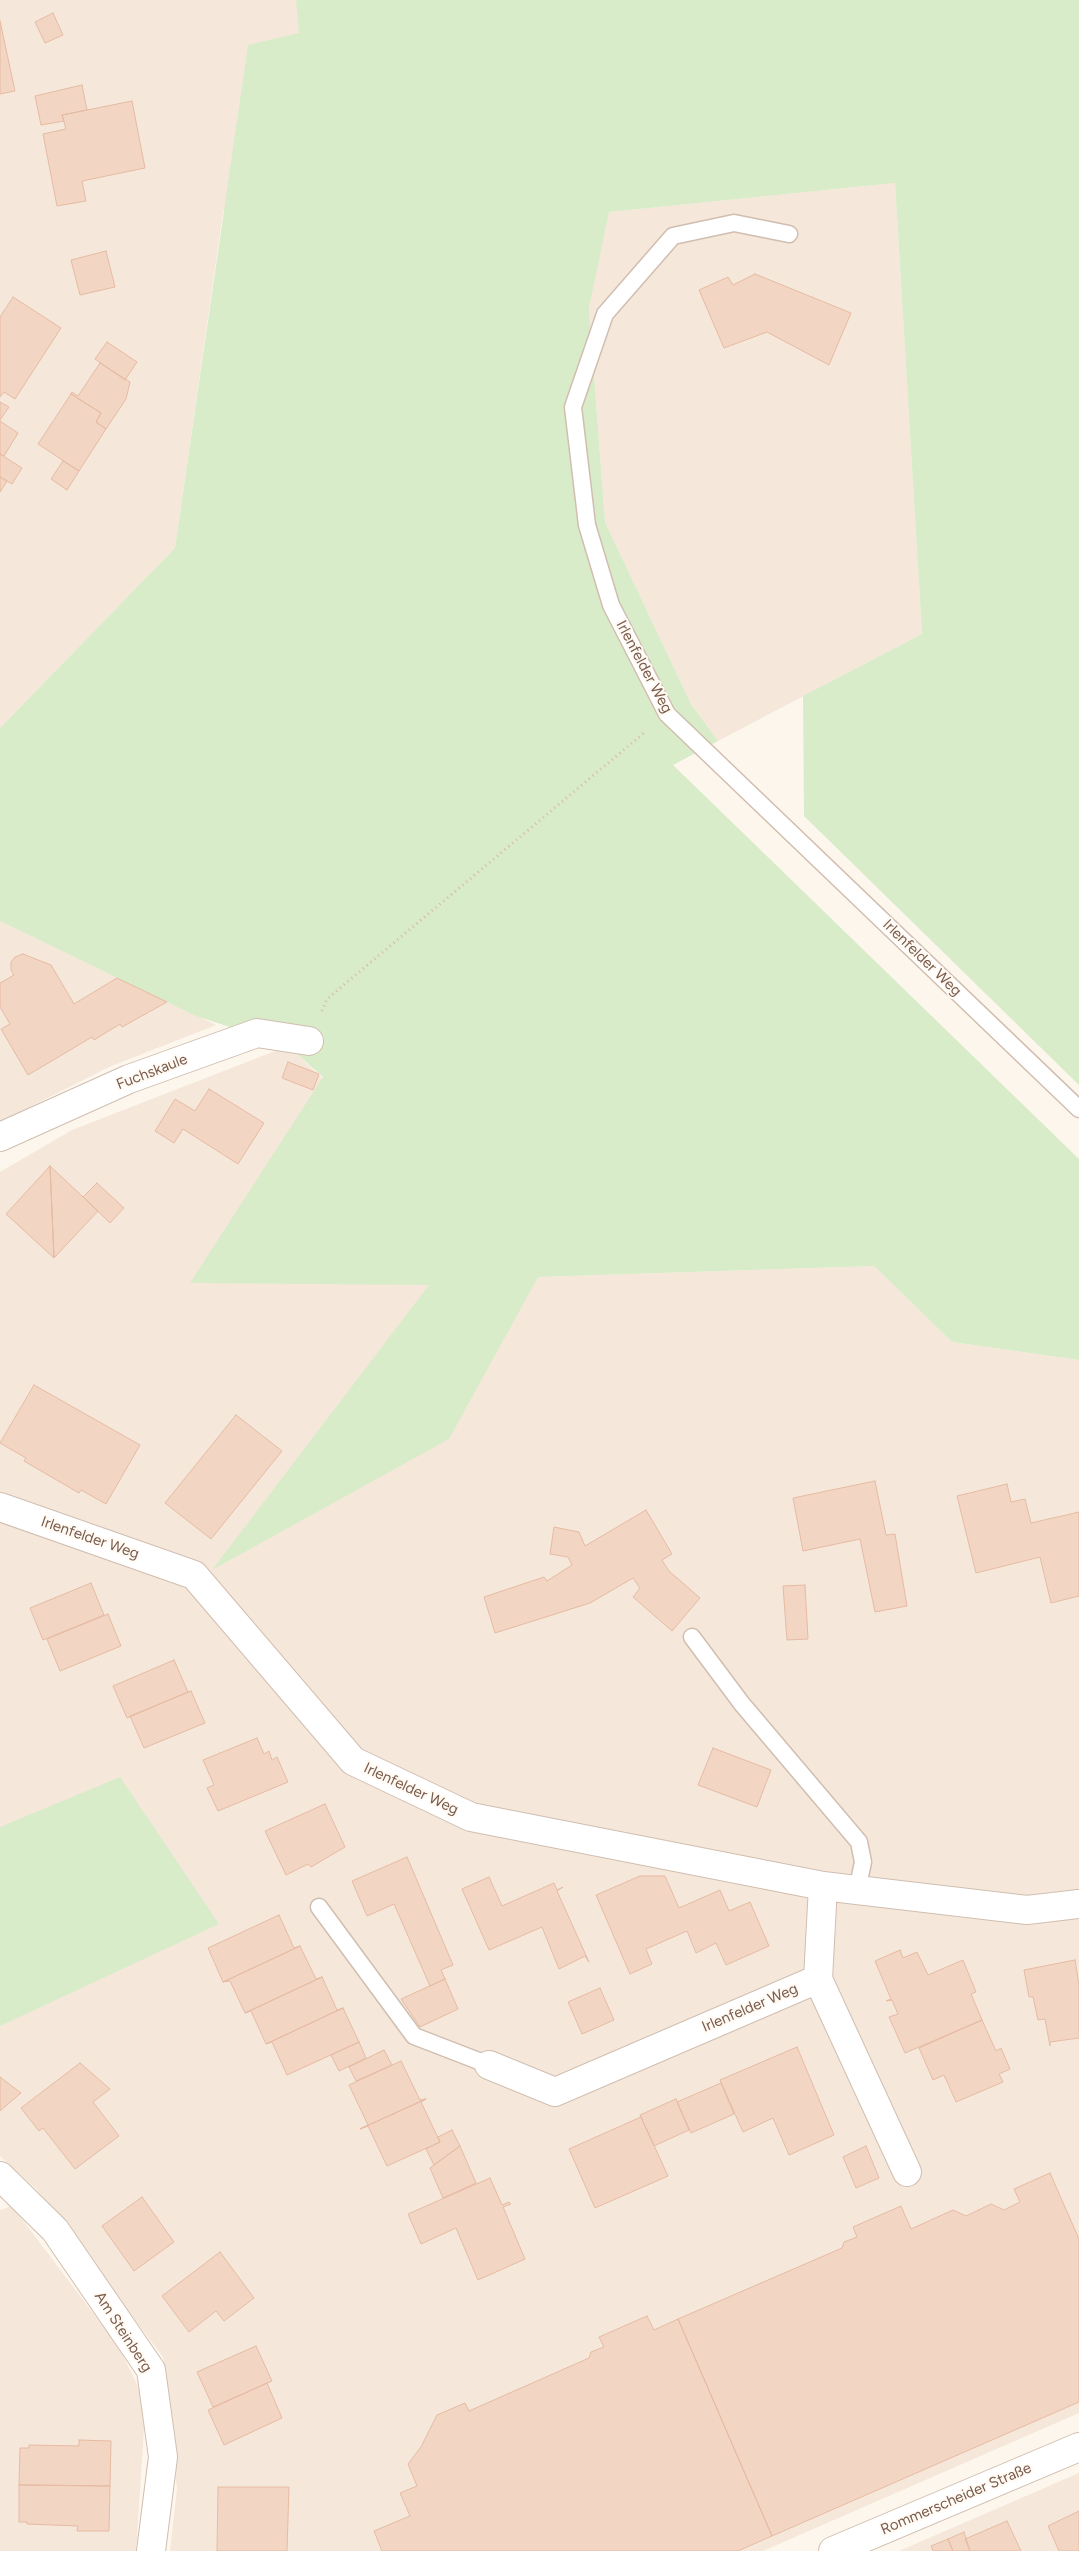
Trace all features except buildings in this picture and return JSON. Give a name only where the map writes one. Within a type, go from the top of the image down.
[{"type":"street","name":"Fuchskaule","points":[[0,1137],[129,1079],[257,1033],[309,1041]]},
{"type":"street","name":"Irlenfelder Weg","points":[[0,1507],[194,1575],[353,1761],[463,1813],[823,1886],[1026,1910],[1079,1904]]},
{"type":"street","points":[[823,1886],[818,1979],[907,2172]]},
{"type":"street","name":"Irlenfelder Weg","points":[[489,2065],[555,2092],[818,1979]]},
{"type":"street","name":"Am Steinberg","points":[[0,2176],[55,2230],[150,2370],[163,2457],[151,2551]]},
{"type":"street","name":"Rommerscheider Straße","points":[[833,2551],[1079,2447]]},
{"type":"lane","name":"Irlenfelder Weg","points":[[788,234],[734,223],[673,236],[605,314],[573,407],[587,525],[611,605],[667,714],[1079,1109]]},
{"type":"lane","points":[[692,1637],[742,1704],[859,1842],[863,1862],[857,1890]]},
{"type":"lane","points":[[319,1907],[414,2036],[489,2065]]},
{"type":"path","points":[[309,1041],[327,999],[667,714]]},
{"type":"shaded area","points":[[0,0],[296,0],[300,33],[223,212],[175,548],[0,728]]},
{"type":"shaded area","points":[[895,183],[922,634],[718,741],[691,704],[605,522],[589,308],[608,212]]},
{"type":"shaded area","points":[[0,921],[216,1025],[109,1067],[0,1122]]},
{"type":"shaded area","points":[[288,1046],[538,1277],[874,1266],[952,1342],[1079,1360],[1079,2413],[763,2551],[170,2551],[177,2489],[163,2357],[36,2189],[0,2156],[0,1172],[72,1130]]},
{"type":"shaded area","points":[[12,2206],[118,2346],[137,2384],[145,2414],[136,2551],[0,2551],[0,2210]]},
{"type":"shaded area","points":[[1079,2473],[1079,2551],[899,2551]]},
{"type":"green space","points":[[296,0],[1079,0],[1079,1085],[804,816],[803,696],[922,634],[895,183],[609,212],[589,308],[605,522],[691,704],[718,741],[673,765],[1079,1159],[1079,1360],[952,1342],[874,1266],[538,1277],[449,1439],[212,1570],[429,1285],[190,1283],[323,1077],[288,1046],[196,1016],[0,921],[0,728],[175,548],[248,45],[299,33]]},
{"type":"green space","points":[[120,1777],[219,1924],[0,2026],[0,1827]]}]
